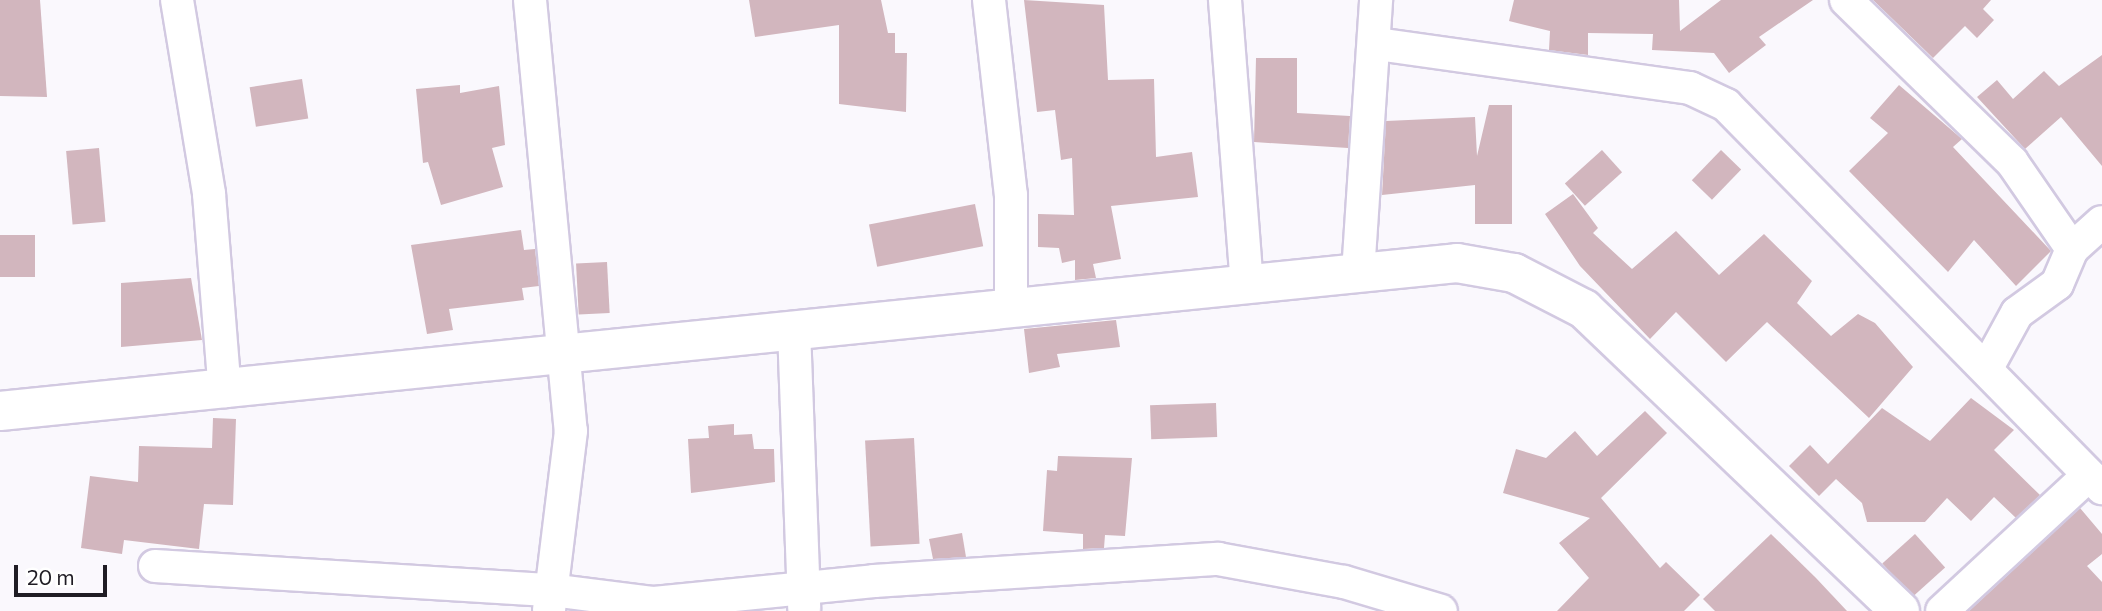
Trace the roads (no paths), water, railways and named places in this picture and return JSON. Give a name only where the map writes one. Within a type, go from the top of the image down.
[{"type":"street","points":[[177,0],[209,194],[225,391]]},
{"type":"street","points":[[530,0],[561,355],[571,431],[550,600]]},
{"type":"street","points":[[989,0],[1011,195],[1011,305]]},
{"type":"street","points":[[1225,0],[1247,285]]},
{"type":"street","points":[[1358,273],[1377,44],[1376,0]]},
{"type":"street","points":[[1846,0],[2012,162],[2072,249]]},
{"type":"street","points":[[1377,44],[1690,88],[1726,105],[1842,218],[1932,320],[1988,366],[2095,482],[1942,611]]},
{"type":"street","points":[[1988,366],[2017,313],[2057,284],[2072,249],[2102,222]]},
{"type":"street","points":[[0,411],[225,391],[1011,305],[1247,285],[1457,262],[1514,273],[1584,309],[1900,611]]},
{"type":"street","points":[[794,329],[804,600]]},
{"type":"street","points":[[155,566],[550,600],[654,603],[804,600],[1218,559],[1344,582],[1441,611]]}]
